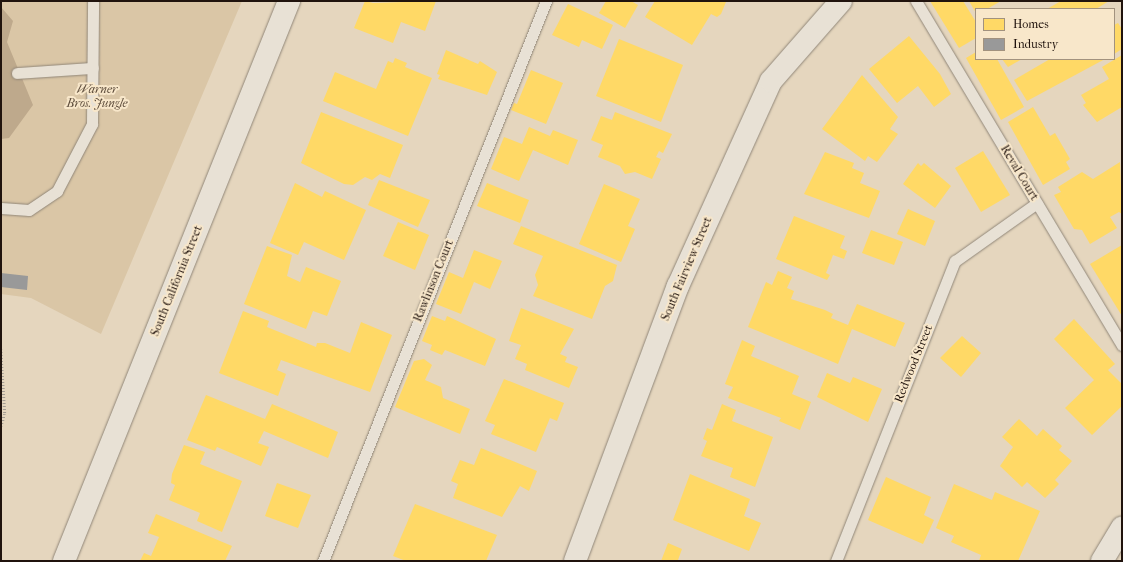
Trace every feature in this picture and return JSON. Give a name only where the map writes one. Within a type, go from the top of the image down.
[{"type":"street","name":"South California Street","points":[[64,561],[290,1]]},
{"type":"street","name":"South Fairview Street","points":[[575,561],[678,286],[771,81],[841,1]]},
{"type":"street","points":[[1102,561],[1122,528]]},
{"type":"lane","points":[[1,208],[28,210],[57,191],[92,124],[93,1]]},
{"type":"lane","name":"Rawlinson Court","points":[[323,561],[546,1]]},
{"type":"lane","name":"Reval Court","points":[[916,1],[1122,345]]},
{"type":"lane","points":[[17,73],[93,68]]},
{"type":"lane","name":"Redwood Street","points":[[836,561],[955,261],[1037,203]]},
{"type":"path","points":[[1,349],[5,414],[1,426]]},
{"type":"green space","name":"Warner Bros. Jungle","points":[[1,1],[242,1],[101,334],[31,298],[1,294]]},
{"type":"shaded area","points":[[1,7],[13,21],[7,42],[33,105],[9,138],[1,139]]},
{"type":"building: Homes","points":[[365,1],[373,3],[436,1],[425,31],[401,22],[393,43],[354,28]]},
{"type":"building: Homes","points":[[606,1],[631,1],[638,5],[625,28],[599,13]]},
{"type":"building: Homes","points":[[655,1],[726,2],[721,14],[717,17],[711,14],[692,45],[645,17]]},
{"type":"building: Homes","points":[[930,1],[963,1],[975,20],[975,39],[959,48]]},
{"type":"building: Homes","points":[[969,1],[1001,1],[989,8],[975,8],[975,11]]},
{"type":"building: Homes","points":[[1061,1],[1109,1],[1098,8],[1049,8]]},
{"type":"building: Homes","points":[[568,4],[613,25],[602,49],[582,40],[579,47],[552,35]]},
{"type":"building: Homes","points":[[1118,23],[1122,29],[1122,49],[1115,53],[1115,24]]},
{"type":"building: Homes","points":[[909,36],[940,74],[951,94],[934,107],[918,86],[897,103],[869,69]]},
{"type":"building: Homes","points":[[619,39],[683,65],[661,122],[596,96]]},
{"type":"building: Homes","points":[[446,50],[478,64],[480,61],[497,72],[487,95],[438,79],[440,75],[437,74]]},
{"type":"building: Homes","points":[[975,53],[975,60],[998,60],[1024,107],[1001,120],[966,58]]},
{"type":"building: Homes","points":[[1122,55],[1122,107],[1097,122],[1083,105],[1086,103],[1081,95],[1109,79],[1102,67]]},
{"type":"building: Homes","points":[[395,58],[407,63],[405,67],[432,78],[408,136],[323,101],[335,72],[376,89],[388,61],[393,63]]},
{"type":"building: Homes","points":[[1003,60],[1020,60],[1008,67]]},
{"type":"building: Homes","points":[[1048,60],[1103,60],[1027,101],[1014,80]]},
{"type":"building: Homes","points":[[531,70],[563,83],[546,124],[511,110],[514,103],[517,104]]},
{"type":"building: Homes","points":[[862,75],[898,117],[890,129],[898,134],[877,162],[868,156],[865,161],[822,129]]},
{"type":"building: Homes","points":[[1033,107],[1050,136],[1055,133],[1070,159],[1066,162],[1070,169],[1043,185],[1008,122]]},
{"type":"building: Homes","points":[[321,112],[403,145],[390,178],[380,174],[372,180],[365,177],[353,185],[344,184],[301,163]]},
{"type":"building: Homes","points":[[615,112],[672,134],[663,153],[659,151],[656,157],[661,159],[652,179],[635,172],[625,174],[620,166],[598,157],[603,145],[591,140],[601,116],[612,120]]},
{"type":"building: Homes","points":[[529,127],[550,136],[553,130],[578,140],[568,165],[533,150],[519,181],[491,169],[504,137],[522,144]]},
{"type":"building: Homes","points":[[983,151],[1010,195],[981,212],[955,168]]},
{"type":"building: Homes","points":[[825,152],[854,163],[852,168],[864,173],[860,183],[880,191],[869,218],[804,194]]},
{"type":"building: Homes","points":[[1120,162],[1122,214],[1119,212],[1110,217],[1117,228],[1090,244],[1082,230],[1074,229],[1054,195],[1061,192],[1058,187],[1082,172],[1093,179]]},
{"type":"building: Homes","points":[[918,163],[921,166],[924,163],[951,186],[935,208],[903,184]]},
{"type":"building: Homes","points":[[379,180],[430,200],[418,227],[368,205]]},
{"type":"building: Homes","points":[[295,183],[322,197],[325,191],[366,210],[344,260],[304,242],[298,255],[270,243]]},
{"type":"building: Homes","points":[[487,183],[529,200],[520,223],[477,206]]},
{"type":"building: Homes","points":[[604,184],[640,199],[628,226],[635,229],[621,262],[579,244]]},
{"type":"building: Homes","points":[[908,209],[935,221],[925,246],[897,234]]},
{"type":"building: Homes","points":[[794,216],[845,236],[840,248],[847,251],[844,259],[833,255],[826,273],[830,275],[827,280],[776,259]]},
{"type":"building: Homes","points":[[398,222],[429,235],[415,270],[383,256]]},
{"type":"building: Homes","points":[[521,226],[617,265],[613,281],[605,286],[592,319],[533,296],[538,285],[535,275],[543,256],[513,244]]},
{"type":"building: Homes","points":[[871,230],[903,242],[894,265],[862,253]]},
{"type":"building: Homes","points":[[1122,245],[1122,316],[1090,264]]},
{"type":"building: Homes","points":[[267,246],[292,255],[287,276],[300,282],[306,267],[341,281],[327,316],[313,311],[306,329],[244,304]]},
{"type":"building: Homes","points":[[474,250],[502,261],[490,289],[474,282],[461,314],[436,304],[449,272],[463,278]]},
{"type":"building: Homes","points":[[778,271],[792,277],[787,288],[794,291],[791,299],[825,310],[833,314],[831,318],[848,325],[857,304],[905,323],[895,347],[852,329],[838,364],[748,327],[766,282],[772,285]]},
{"type":"building: Homes","points":[[521,308],[574,329],[560,354],[567,357],[565,362],[578,367],[569,388],[525,370],[527,364],[515,359],[521,345],[509,341]]},
{"type":"building: Homes","points":[[243,311],[269,321],[267,327],[316,347],[317,343],[325,343],[350,353],[361,322],[392,335],[370,392],[281,360],[277,370],[286,374],[278,396],[219,373]]},
{"type":"building: Homes","points":[[432,316],[445,321],[447,316],[496,339],[485,366],[445,350],[442,355],[430,350],[432,345],[422,341]]},
{"type":"building: Homes","points":[[1074,319],[1115,364],[1108,370],[1122,384],[1122,406],[1092,435],[1065,408],[1094,380],[1054,339]]},
{"type":"building: Homes","points":[[962,336],[981,353],[961,377],[940,358]]},
{"type":"building: Homes","points":[[742,340],[755,346],[751,356],[799,376],[792,394],[811,402],[800,430],[779,421],[781,418],[728,398],[733,387],[725,384]]},
{"type":"building: Homes","points":[[424,359],[432,365],[425,380],[441,387],[443,398],[470,409],[460,434],[395,407],[414,361]]},
{"type":"building: Homes","points":[[827,373],[850,383],[853,377],[882,389],[868,422],[817,397]]},
{"type":"building: Homes","points":[[504,379],[564,403],[557,421],[550,418],[536,452],[491,434],[495,425],[485,421]]},
{"type":"building: Homes","points":[[206,395],[265,419],[272,404],[338,432],[328,458],[264,431],[258,443],[269,447],[261,466],[217,447],[215,451],[187,440]]},
{"type":"building: Homes","points":[[722,404],[736,410],[732,421],[773,437],[755,487],[730,477],[733,468],[701,456],[707,441],[703,439],[707,428],[712,430]]},
{"type":"building: Homes","points":[[1019,419],[1037,436],[1043,429],[1062,446],[1059,450],[1072,461],[1055,480],[1059,484],[1045,498],[1027,482],[1022,487],[1000,466],[1013,447],[1002,437]]},
{"type":"building: Homes","points":[[184,445],[205,452],[200,464],[242,481],[222,532],[197,521],[200,513],[169,500],[175,485],[171,483],[172,474]]},
{"type":"building: Homes","points":[[481,448],[537,471],[529,491],[520,486],[502,517],[453,498],[458,484],[451,481],[460,460],[474,465]]},
{"type":"building: Homes","points":[[690,474],[750,499],[744,516],[761,523],[749,551],[673,520]]},
{"type":"building: Homes","points":[[886,477],[931,497],[924,515],[934,520],[923,544],[868,520]]},
{"type":"building: Homes","points":[[277,483],[311,495],[298,528],[265,516]]},
{"type":"building: Homes","points":[[954,484],[992,500],[995,492],[1040,511],[1018,561],[979,561],[981,555],[951,542],[954,536],[936,528]]},
{"type":"building: Homes","points":[[415,504],[497,535],[486,561],[406,561],[393,556]]},
{"type":"building: Homes","points":[[156,514],[232,546],[225,561],[140,561],[144,553],[151,556],[159,537],[148,533]]},
{"type":"building: Homes","points":[[668,543],[682,549],[678,560],[681,561],[661,561]]},
{"type":"building: Industry","points":[[1,273],[28,276],[27,290],[1,287]]}]
